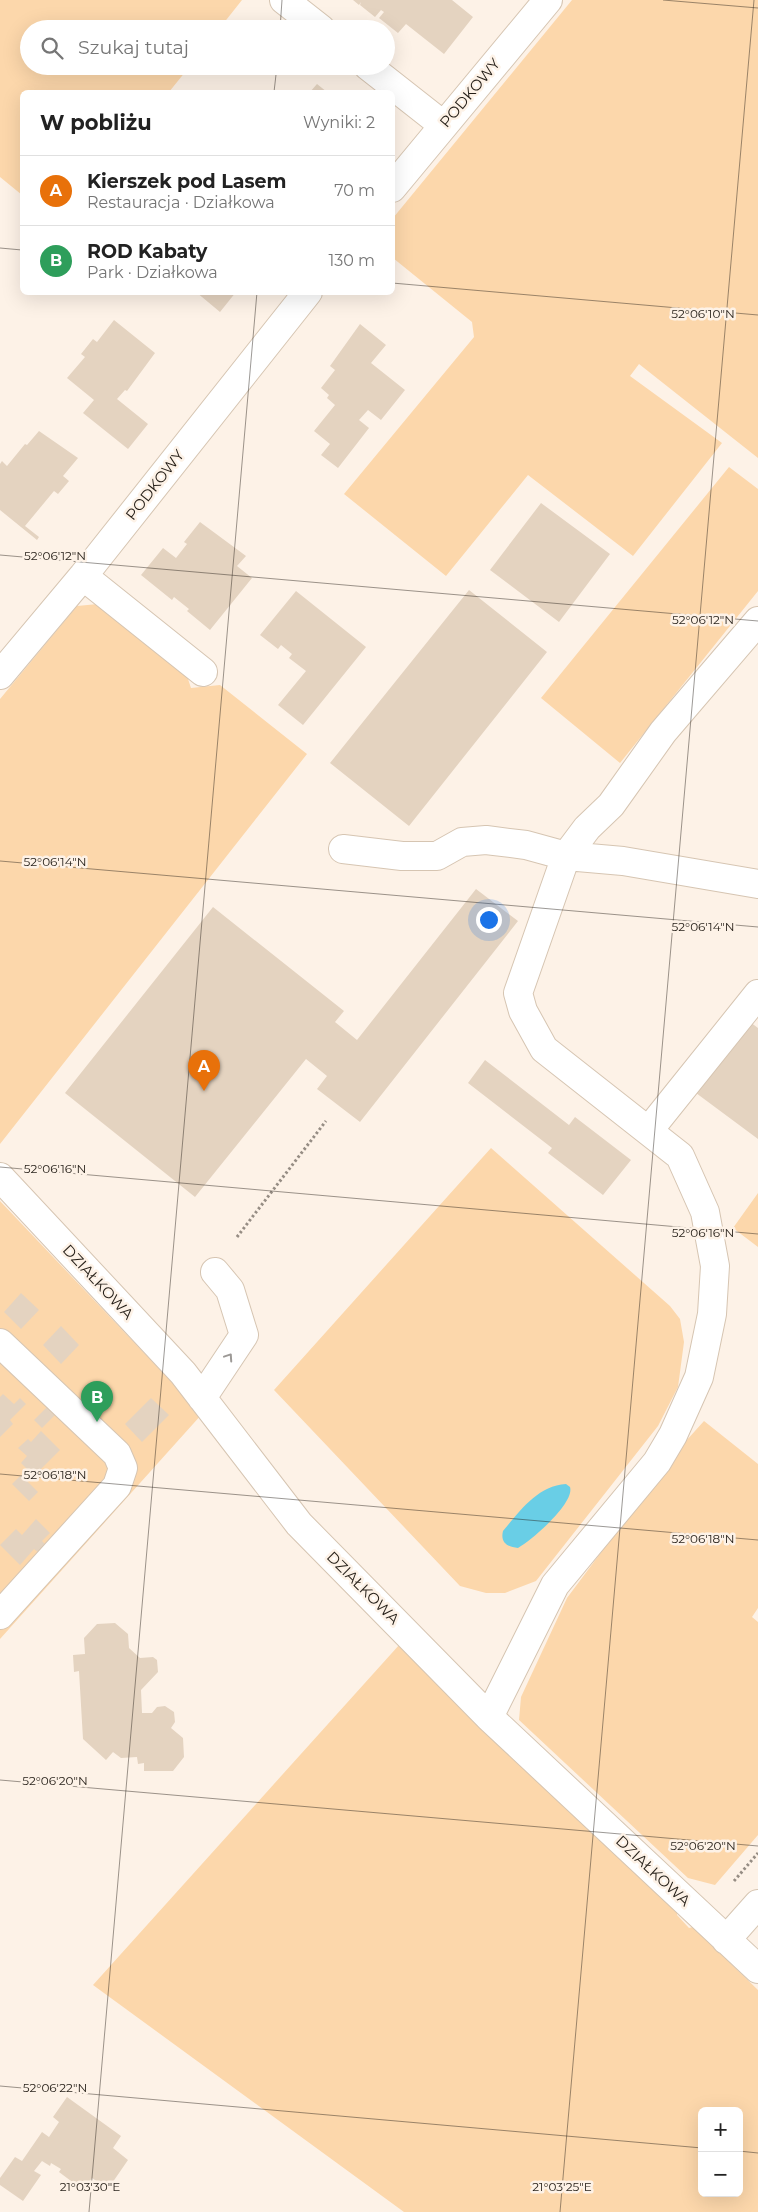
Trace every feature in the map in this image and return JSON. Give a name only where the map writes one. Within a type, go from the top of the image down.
[{"type":"street","points":[[284,0],[310,20]]},
{"type":"street","name":"PODKOWY","points":[[395,184],[548,0]]},
{"type":"street","points":[[379,75],[443,125]]},
{"type":"street","name":"PODKOWY","points":[[0,676],[83,576],[306,295]]},
{"type":"street","points":[[83,576],[203,672]]},
{"type":"street","points":[[489,1717],[555,1585],[657,1462],[673,1435],[699,1377],[712,1314],[715,1266],[706,1212],[680,1156],[544,1049],[523,1011],[518,993],[566,856],[587,828],[611,805],[663,732],[758,620]]},
{"type":"street","points":[[343,849],[402,856],[437,856],[462,842],[486,840],[526,845],[566,856],[623,861],[758,884]]},
{"type":"street","points":[[649,1130],[758,994]]},
{"type":"street","name":"DZIAŁKOWA","points":[[0,1177],[183,1373],[299,1524],[489,1717],[758,1969]]},
{"type":"street","points":[[202,1398],[244,1334],[230,1290],[215,1272]]},
{"type":"street","points":[[0,1343],[116,1454],[123,1468],[117,1486],[0,1615]]},
{"type":"street","points":[[726,1940],[758,1904]]},
{"type":"path","points":[[237,1237],[326,1121]]},
{"type":"shaded area","points":[[0,0],[242,0],[226,20],[20,20],[20,75],[183,75],[171,90],[20,90],[20,193],[0,177]]},
{"type":"shaded area","points":[[572,0],[758,0],[758,458],[639,364],[630,376],[722,443],[633,556],[528,475],[446,576],[344,494],[474,337],[472,322],[395,260],[395,216]]},
{"type":"shaded area","points":[[729,467],[758,489],[758,591],[620,763],[541,698]]},
{"type":"shaded area","points":[[98,604],[187,676],[191,688],[220,685],[307,754],[0,1144],[0,699],[77,606]]},
{"type":"shaded area","points":[[491,1148],[670,1306],[680,1319],[684,1342],[678,1387],[658,1426],[536,1581],[505,1593],[486,1593],[460,1586],[274,1390]]},
{"type":"shaded area","points":[[758,1193],[758,1247],[733,1228]]},
{"type":"shaded area","points":[[0,1201],[202,1414],[0,1639]]},
{"type":"shaded area","points":[[704,1421],[758,1464],[758,1608],[752,1617],[758,1622],[758,1835],[715,1885],[688,1878],[519,1720],[521,1697],[567,1598],[676,1452]]},
{"type":"shaded area","points":[[400,1644],[677,1912],[677,1915],[689,1928],[693,1927],[758,1990],[758,2212],[404,2212],[93,1985]]},
{"type":"water","points":[[566,1484],[570,1487],[570,1494],[551,1520],[518,1548],[506,1544],[502,1535],[503,1531],[530,1501],[546,1489]]},
{"type":"building","points":[[353,0],[452,0],[473,17],[444,54],[406,24],[398,33],[395,31],[395,20],[382,20],[379,18],[384,12],[381,10],[375,17],[360,5],[361,2],[359,5]]},
{"type":"building","points":[[317,84],[324,90],[312,90]]},
{"type":"building","points":[[200,295],[234,295],[220,312]]},
{"type":"building","points":[[114,320],[155,353],[127,391],[125,390],[117,399],[148,424],[128,449],[83,413],[94,400],[67,378],[85,357],[81,354],[93,339],[97,342]]},
{"type":"building","points":[[360,324],[386,345],[371,363],[405,390],[381,420],[368,410],[359,420],[369,428],[338,468],[321,455],[330,444],[314,431],[335,405],[327,398],[329,395],[321,388],[335,370],[330,366]]},
{"type":"building","points":[[39,431],[78,458],[63,476],[69,481],[58,494],[54,491],[25,526],[39,537],[37,540],[0,510],[0,464],[2,461],[7,466],[25,444],[27,445]]},
{"type":"building","points":[[541,503],[610,554],[559,622],[490,570]]},
{"type":"building","points":[[200,522],[246,556],[237,566],[252,578],[210,630],[187,611],[189,609],[174,597],[172,600],[141,575],[163,548],[176,558],[187,544],[184,542]]},
{"type":"building","points":[[469,590],[547,652],[409,826],[330,763]]},
{"type":"building","points":[[296,591],[366,647],[303,725],[278,705],[306,671],[289,658],[292,654],[281,645],[278,649],[260,635]]},
{"type":"building","points":[[476,889],[518,921],[360,1122],[317,1089],[327,1076],[306,1059],[195,1197],[65,1093],[213,907],[344,1011],[335,1022],[357,1040]]},
{"type":"building","points":[[750,1022],[758,1028],[758,1139],[696,1093]]},
{"type":"building","points":[[485,1060],[569,1125],[575,1117],[631,1160],[603,1195],[548,1153],[552,1148],[468,1083]]},
{"type":"building","points":[[21,1293],[39,1310],[21,1329],[4,1312]]},
{"type":"building","points":[[61,1326],[79,1345],[61,1364],[43,1345]]},
{"type":"building","points":[[3,1394],[14,1404],[20,1398],[26,1404],[10,1420],[13,1424],[0,1437],[0,1397]]},
{"type":"building","points":[[151,1398],[169,1415],[142,1442],[125,1424]]},
{"type":"building","points":[[47,1407],[55,1415],[42,1428],[34,1420]]},
{"type":"building","points":[[41,1431],[60,1450],[34,1476],[21,1463],[27,1456],[18,1448],[28,1439],[31,1442]]},
{"type":"building","points":[[21,1475],[38,1492],[29,1501],[12,1484]]},
{"type":"building","points":[[36,1519],[50,1533],[42,1541],[47,1546],[39,1553],[34,1549],[20,1565],[0,1545],[16,1529],[22,1535]]},
{"type":"building","points":[[115,1623],[128,1634],[129,1648],[140,1658],[153,1657],[157,1660],[158,1672],[141,1690],[142,1713],[152,1713],[157,1707],[165,1706],[174,1712],[175,1722],[171,1728],[183,1738],[184,1757],[173,1771],[144,1771],[144,1763],[138,1764],[137,1757],[121,1758],[113,1752],[106,1760],[83,1739],[79,1671],[74,1672],[73,1655],[85,1654],[84,1638],[97,1624]]},
{"type":"building","points":[[67,2097],[121,2136],[113,2148],[128,2160],[108,2189],[92,2178],[83,2190],[59,2172],[61,2169],[51,2163],[50,2166],[42,2161],[34,2171],[41,2175],[23,2201],[0,2185],[0,2178],[15,2157],[22,2161],[42,2132],[49,2137],[59,2122],[53,2117]]},
{"type":"place","name":"Kierszek pod Lasem","points":[[204,1091]]},
{"type":"place","name":"ROD Kabaty","points":[[97,1422]]}]
